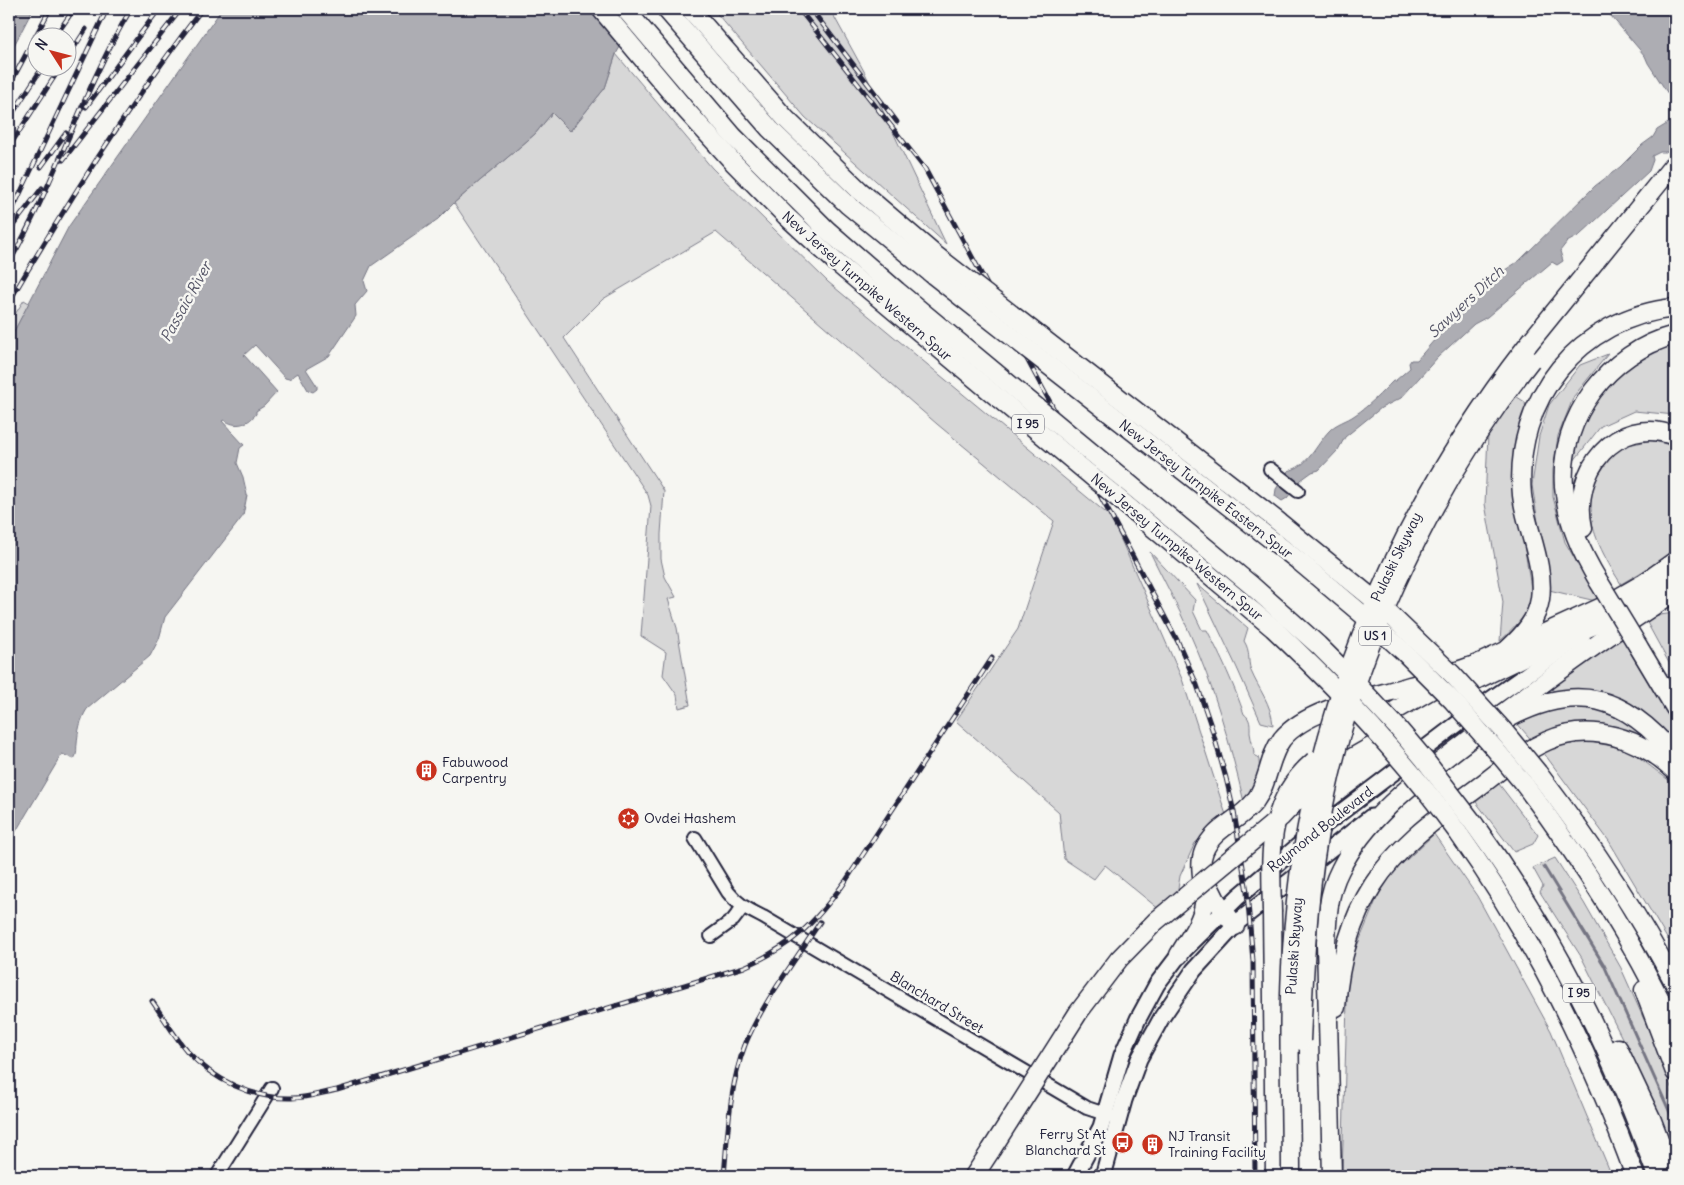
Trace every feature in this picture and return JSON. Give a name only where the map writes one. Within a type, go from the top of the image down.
[{"type":"highway","name":"New Jersey Turnpike Western Spur","points":[[601,9],[702,128],[802,231],[877,298],[1273,628],[1380,734],[1459,834],[1509,909],[1549,978],[1587,1056],[1635,1176]]},
{"type":"highway","name":"New Jersey Turnpike Western Spur","points":[[625,9],[726,128],[827,230],[897,291],[1246,581],[1318,645],[1396,726],[1424,759],[1510,874],[1559,956],[1617,1072],[1656,1176]]},
{"type":"highway","name":"New Jersey Turnpike Eastern Spur","points":[[666,9],[770,128],[848,204],[926,270],[1285,550],[1403,651],[1453,701],[1524,784],[1582,864],[1619,922],[1651,980],[1675,1030]]},
{"type":"highway","name":"New Jersey Turnpike Eastern Spur","points":[[690,9],[785,118],[859,190],[934,254],[1281,524],[1378,603],[1452,674],[1502,729],[1538,773],[1608,870],[1646,931],[1675,984]]},
{"type":"highway","name":"Pulaski Skyway","points":[[1292,1176],[1290,1022],[1292,949],[1299,881],[1319,762],[1340,695],[1370,612],[1397,552],[1429,491],[1465,432],[1504,375],[1675,163]]},
{"type":"highway","name":"Pulaski Skyway","points":[[1303,1176],[1301,1053],[1306,940],[1312,881],[1328,789],[1341,738],[1373,642],[1414,548],[1437,502],[1464,457],[1520,374],[1675,180]]},
{"type":"highway","points":[[1508,650],[1530,625],[1540,599],[1540,577],[1524,503],[1522,471],[1526,436],[1532,414],[1541,395],[1566,361],[1592,338],[1638,315],[1675,308]]},
{"type":"highway","points":[[1675,335],[1651,343],[1619,362],[1599,383],[1583,406],[1571,434],[1565,464],[1565,493],[1579,547],[1603,580],[1642,644],[1675,693]]},
{"type":"highway","points":[[1569,512],[1570,498],[1579,468],[1588,453],[1600,440],[1616,429],[1634,423],[1652,421],[1675,425]]},
{"type":"highway","points":[[1603,580],[1588,545],[1582,523],[1580,498],[1588,474],[1602,453],[1614,442],[1628,436],[1654,432],[1675,436]]},
{"type":"highway","points":[[974,1176],[1078,1013],[1119,959],[1156,921],[1281,817],[1298,799],[1319,762],[1346,737],[1472,666],[1604,606],[1675,561]]},
{"type":"highway","name":"Raymond Boulevard","points":[[1600,623],[1675,577]]},
{"type":"highway","name":"Raymond Boulevard","points":[[1400,794],[1561,670],[1631,620],[1675,592]]},
{"type":"highway","points":[[1631,620],[1675,605]]},
{"type":"highway","points":[[1275,1176],[1271,848],[1276,820],[1293,784],[1308,766],[1550,644],[1600,623]]},
{"type":"highway","points":[[1642,644],[1675,708]]},
{"type":"highway","points":[[1180,954],[1204,907],[1202,858],[1207,844],[1218,831],[1245,811],[1256,800],[1264,787],[1274,752],[1283,738],[1293,729],[1311,718],[1346,704],[1409,687],[1472,666]]},
{"type":"highway","points":[[1470,740],[1510,717],[1532,708],[1561,700],[1588,698],[1612,704],[1626,711],[1654,732],[1675,756]]},
{"type":"highway","points":[[1332,1170],[1335,1140],[1335,1016],[1340,976],[1356,919],[1367,896],[1388,865],[1415,836],[1461,800],[1522,755],[1556,738],[1572,734],[1592,733],[1620,738],[1651,752],[1675,771]]},
{"type":"highway","points":[[1332,1170],[1326,952],[1328,906],[1336,878],[1350,852],[1400,794]]},
{"type":"highway","points":[[1202,868],[1207,882],[1234,926]]},
{"type":"highway","points":[[1619,922],[1634,970],[1649,1002],[1675,1072]]},
{"type":"highway","points":[[1559,956],[1595,1000],[1651,1118],[1673,1176]]},
{"type":"highway","points":[[1620,1136],[1626,1176]]},
{"type":"main road","name":"Raymond Boulevard","points":[[1112,1116],[1122,1055],[1135,1025],[1157,984],[1180,954],[1223,910],[1293,850],[1382,781],[1494,697],[1600,623]]},
{"type":"main road","name":"Raymond Boulevard","points":[[1075,1176],[1096,1139],[1112,1116],[1155,1028],[1194,970],[1234,926],[1400,794]]},
{"type":"main road","points":[[1102,1176],[1112,1116]]},
{"type":"street","points":[[1270,469],[1298,491]]},
{"type":"street","name":"Blanchard Street","points":[[694,838],[728,892],[742,907],[763,917],[1087,1108],[1112,1116]]},
{"type":"street","points":[[711,936],[733,920],[742,907]]},
{"type":"street","points":[[216,1176],[272,1088]]},
{"type":"shaded area","points":[[713,9],[830,9],[865,73],[946,244],[805,117]]},
{"type":"shaded area","points":[[616,54],[712,168],[828,282],[1111,517],[1182,679],[1227,818],[1195,843],[1180,876],[1177,895],[1160,910],[1105,865],[1094,879],[1064,859],[1059,812],[956,721],[1018,629],[1054,521],[937,424],[716,232],[603,299],[564,338],[664,491],[661,559],[665,577],[676,597],[668,599],[677,628],[690,705],[679,708],[677,695],[663,675],[666,652],[641,636],[651,506],[648,495],[454,203],[535,134],[552,113],[570,131],[605,88]]},
{"type":"shaded area","points":[[24,300],[29,303],[9,341],[9,324]]},
{"type":"shaded area","points":[[1675,340],[1675,415],[1634,411],[1601,426],[1570,466],[1578,430],[1592,399],[1620,369]]},
{"type":"shaded area","points":[[1608,354],[1574,396],[1558,436],[1553,470],[1553,497],[1565,542],[1600,602],[1549,590],[1532,485],[1539,436],[1549,405],[1580,365]]},
{"type":"shaded area","points":[[1514,395],[1525,402],[1526,411],[1516,446],[1514,481],[1533,601],[1510,632],[1500,641],[1503,602],[1485,504],[1488,434]]},
{"type":"shaded area","points":[[1650,440],[1670,445],[1675,449],[1675,548],[1659,562],[1621,584],[1605,557],[1593,528],[1591,498],[1595,483],[1615,451],[1625,446]]},
{"type":"shaded area","points":[[1150,552],[1195,600],[1193,611],[1202,630],[1207,630],[1227,671],[1244,714],[1249,720],[1254,755],[1258,757],[1259,769],[1246,803],[1243,798],[1221,715],[1207,674]]},
{"type":"shaded area","points":[[1197,584],[1248,628],[1244,641],[1251,671],[1267,703],[1273,725],[1261,722]]},
{"type":"shaded area","points":[[1675,613],[1675,674],[1644,617]]},
{"type":"shaded area","points":[[1619,634],[1675,726],[1675,746],[1636,708],[1619,698],[1587,690],[1569,690],[1556,695],[1551,687]]},
{"type":"shaded area","points":[[1594,705],[1617,714],[1647,738],[1641,740],[1533,742],[1516,722],[1554,709]]},
{"type":"shaded area","points":[[1585,741],[1628,749],[1675,785],[1675,940],[1673,936],[1668,940],[1609,841],[1543,752],[1556,747]]},
{"type":"shaded area","points":[[1499,784],[1538,835],[1533,844],[1514,852],[1476,802]]},
{"type":"shaded area","points":[[1434,834],[1477,896],[1551,1031],[1612,1176],[1342,1176],[1348,968],[1384,881]]},
{"type":"shaded area","points":[[1555,858],[1584,903],[1621,968],[1663,1062],[1675,1100],[1675,1156],[1646,1086],[1582,958],[1540,892],[1543,886],[1533,868]]},
{"type":"water","points":[[9,9],[33,9],[9,55]]},
{"type":"water","name":"Passaic River","points":[[222,9],[642,9],[616,54],[605,88],[570,131],[552,113],[535,134],[438,219],[371,266],[364,281],[367,291],[355,305],[356,316],[329,356],[306,369],[317,389],[313,392],[308,390],[298,373],[289,379],[285,378],[255,345],[244,355],[277,392],[264,406],[256,411],[256,414],[249,421],[237,425],[222,421],[244,445],[240,448],[237,463],[243,477],[247,495],[243,516],[165,617],[159,639],[150,656],[87,709],[80,726],[74,759],[62,754],[9,843],[9,341],[69,226]]},
{"type":"water","points":[[1602,9],[1675,9],[1675,144],[1666,152],[1660,152],[1652,156],[1653,160],[1649,171],[1580,235],[1567,242],[1560,251],[1563,261],[1557,265],[1552,262],[1487,317],[1474,324],[1438,357],[1401,398],[1381,408],[1345,437],[1338,450],[1319,470],[1312,472],[1301,480],[1287,498],[1282,501],[1275,496],[1276,489],[1288,471],[1307,460],[1332,428],[1360,411],[1410,368],[1409,363],[1411,360],[1417,360],[1449,323],[1480,294],[1490,288],[1505,270],[1519,261],[1595,186],[1620,167],[1653,137],[1657,130],[1673,118],[1672,100],[1645,56],[1611,16]]},
{"type":"waterway","points":[[1544,867],[1604,965],[1675,1124]]},
{"type":"railway","points":[[9,86],[50,9]]},
{"type":"railway","points":[[61,28],[74,9]]},
{"type":"railway","points":[[9,217],[107,9]]},
{"type":"railway","points":[[9,263],[41,201],[98,71],[131,9]]},
{"type":"railway","points":[[86,107],[159,9]]},
{"type":"railway","points":[[63,160],[181,9]]},
{"type":"railway","points":[[9,302],[101,152],[150,80],[202,9]]},
{"type":"railway","points":[[799,9],[925,169],[1178,642],[1197,685],[1226,778],[1234,812],[1247,892],[1253,961],[1255,1176]]},
{"type":"railway","points":[[811,9],[897,122]]},
{"type":"railway","points":[[78,41],[86,29]]},
{"type":"railway","points":[[9,119],[36,78]]},
{"type":"railway","points":[[9,147],[54,78]]},
{"type":"railway","points":[[41,167],[66,133]]},
{"type":"railway","points":[[9,231],[42,188]]},
{"type":"railway","points":[[841,888],[992,658]]},
{"type":"railway","points":[[152,1001],[187,1051],[221,1079],[248,1091],[263,1095],[292,1098],[309,1096],[337,1090],[744,967],[776,951],[801,932],[812,922],[844,883]]},
{"type":"railway","points":[[724,1176],[732,1093],[745,1045],[760,1014],[820,922]]},
{"type":"place","name":"Fabuwood Carpentry","points":[[426,770]]},
{"type":"place","name":"Ovdei Hashem","points":[[628,818]]},
{"type":"place","name":"Ferry St At Blanchard St","points":[[1122,1142]]},
{"type":"place","name":"NJ Transit Training Facility","points":[[1152,1144]]},
{"type":"water label","name":"Sawyers Ditch","points":[[1466,302]]}]
